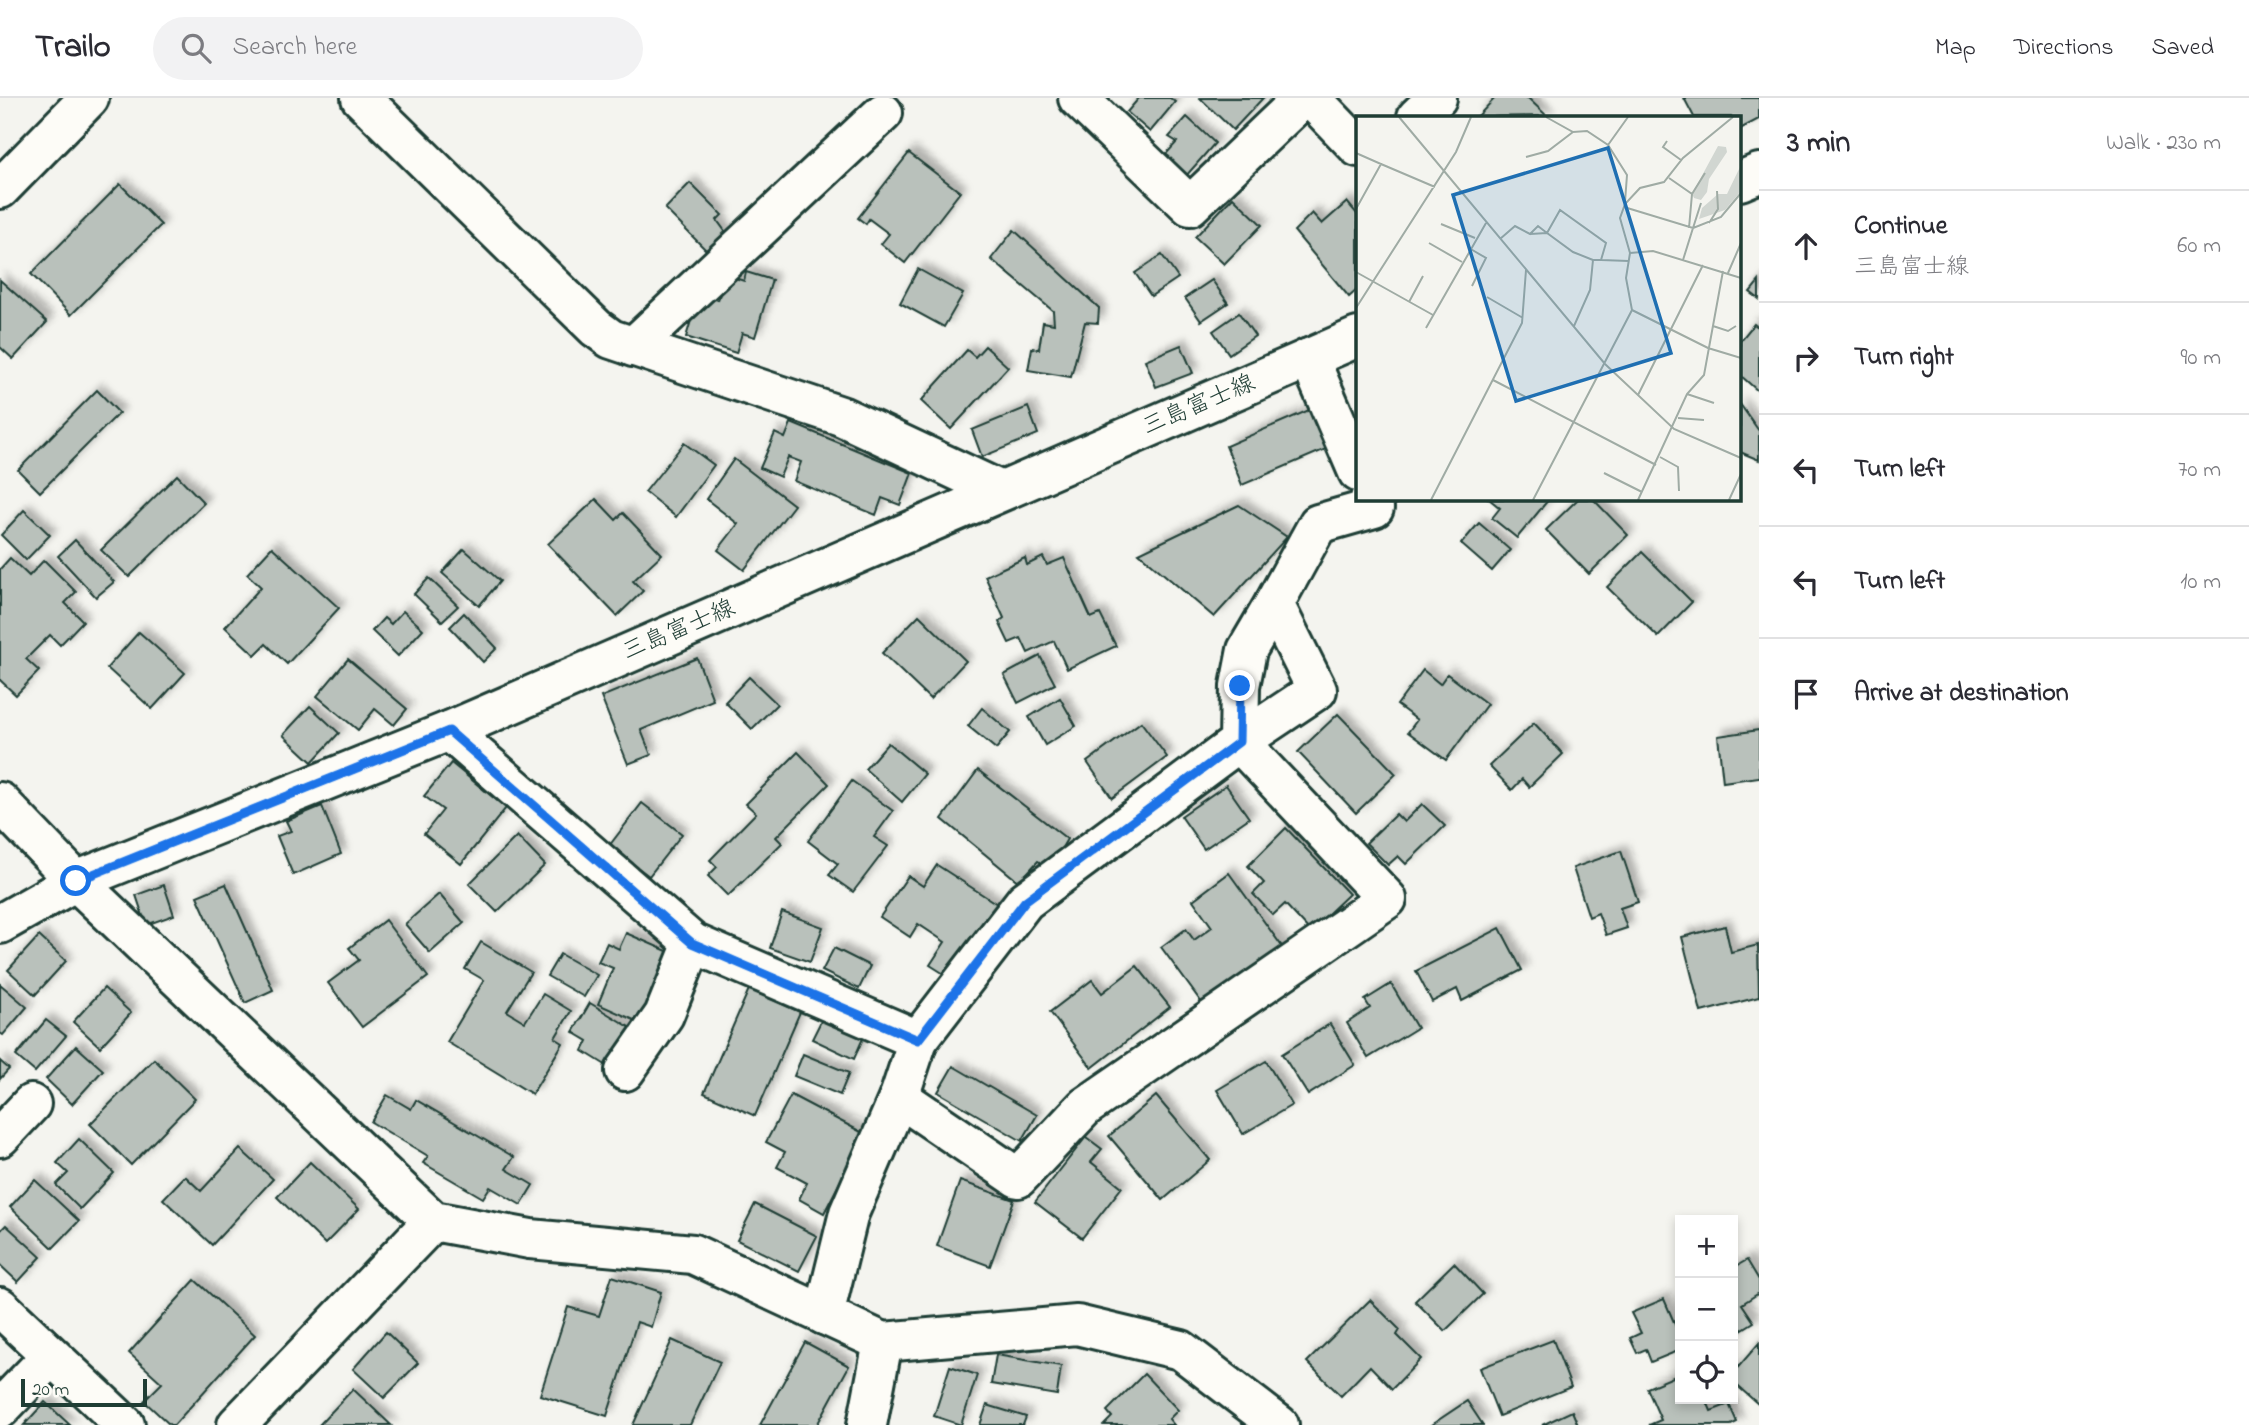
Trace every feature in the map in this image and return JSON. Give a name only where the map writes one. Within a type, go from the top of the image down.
[{"type":"street","points":[[0,189],[89,98]]},
{"type":"street","points":[[361,98],[596,328],[611,339],[841,416],[1001,491]]},
{"type":"street","points":[[1078,98],[1190,206],[1303,98]]},
{"type":"street","points":[[1311,98],[1356,144]]},
{"type":"street","points":[[1418,116],[1437,98]]},
{"type":"street","points":[[633,347],[883,113]]},
{"type":"street","points":[[1742,180],[1759,173]]},
{"type":"street","name":"三島富士線","points":[[0,924],[76,881],[449,731],[1356,338]]},
{"type":"street","points":[[1309,358],[1356,467]]},
{"type":"street","points":[[900,1097],[1018,1178],[1085,1107],[1387,899],[1239,742],[1240,686],[1247,650],[1318,524],[1374,508],[1370,500]]},
{"type":"street","points":[[824,1315],[849,1213],[900,1097],[918,1040],[1025,901],[1239,742],[1317,690],[1273,604]]},
{"type":"street","points":[[449,731],[692,943],[918,1040]]},
{"type":"street","points":[[0,802],[76,881],[433,1221],[530,1239],[694,1254],[883,1342],[1077,1325],[1181,1350],[1268,1421]]},
{"type":"street","points":[[625,1071],[664,1015],[692,943]]},
{"type":"street","points":[[0,1137],[31,1104]]},
{"type":"street","points":[[237,1425],[433,1221]]},
{"type":"street","points":[[0,1307],[125,1425]]},
{"type":"street","points":[[867,1425],[883,1342]]},
{"type":"street","points":[[0,1409],[51,1356]]},
{"type":"building","points":[[1139,98],[1170,98],[1175,102],[1150,132],[1127,112]]},
{"type":"building","points":[[1200,98],[1263,98],[1233,130]]},
{"type":"building","points":[[1495,98],[1528,98],[1547,116],[1478,116]]},
{"type":"building","points":[[1684,98],[1759,98],[1759,119],[1742,128],[1742,116],[1693,116]]},
{"type":"building","points":[[1187,117],[1215,143],[1186,176],[1166,154],[1177,142],[1169,137]]},
{"type":"building","points":[[909,153],[960,192],[905,263],[881,244],[889,234],[869,219],[866,224],[858,218]]},
{"type":"building","points":[[690,183],[722,215],[717,220],[727,234],[709,253],[665,209]]},
{"type":"building","points":[[120,184],[161,225],[71,315],[31,274]]},
{"type":"building","points":[[1233,197],[1262,225],[1224,264],[1195,237]]},
{"type":"building","points":[[1347,202],[1356,213],[1356,291],[1349,297],[1294,231],[1312,213],[1322,224]]},
{"type":"building","points":[[1014,230],[1099,308],[1098,323],[1085,322],[1071,377],[1028,370],[1032,348],[1039,349],[1043,322],[1054,324],[1053,311],[991,259]]},
{"type":"building","points":[[1162,255],[1178,278],[1151,296],[1135,273]]},
{"type":"building","points":[[918,269],[963,294],[944,327],[900,303]]},
{"type":"building","points":[[746,272],[772,280],[755,337],[742,333],[736,353],[686,337],[699,294],[718,300],[726,275],[744,281]]},
{"type":"building","points":[[0,280],[47,322],[13,359],[0,347]]},
{"type":"building","points":[[1212,280],[1228,303],[1201,321],[1185,298]]},
{"type":"building","points":[[1759,281],[1759,299],[1750,292]]},
{"type":"building","points":[[1239,313],[1255,336],[1229,354],[1213,331]]},
{"type":"building","points":[[1754,324],[1759,328],[1759,392],[1742,377],[1742,339]]},
{"type":"building","points":[[1181,345],[1193,373],[1156,387],[1145,360]]},
{"type":"building","points":[[985,346],[1008,367],[951,429],[921,401],[967,350],[975,357]]},
{"type":"building","points":[[97,390],[119,413],[40,492],[18,470]]},
{"type":"building","points":[[1028,407],[1038,434],[982,457],[972,430]]},
{"type":"building","points":[[1742,407],[1759,431],[1759,460],[1742,453]]},
{"type":"building","points":[[1309,410],[1326,449],[1242,485],[1226,446]]},
{"type":"building","points":[[791,423],[912,473],[900,505],[882,498],[876,515],[794,481],[801,462],[788,457],[780,477],[760,468],[775,433],[785,438]]},
{"type":"building","points":[[684,443],[714,465],[676,517],[645,492]]},
{"type":"building","points":[[734,459],[794,505],[744,570],[718,550],[738,524],[706,499]]},
{"type":"building","points":[[177,475],[204,503],[129,577],[101,550]]},
{"type":"building","points":[[596,499],[616,520],[623,513],[662,554],[633,581],[643,591],[617,616],[548,544]]},
{"type":"building","points":[[1490,500],[1548,500],[1517,538],[1492,518],[1500,508]]},
{"type":"building","points":[[1577,500],[1594,500],[1628,535],[1589,574],[1546,530]]},
{"type":"building","points":[[1239,505],[1287,537],[1214,617],[1139,553]]},
{"type":"building","points":[[24,510],[50,535],[26,560],[1,535]]},
{"type":"building","points":[[1479,523],[1510,550],[1492,571],[1461,544]]},
{"type":"building","points":[[75,540],[114,582],[96,597],[58,556]]},
{"type":"building","points":[[272,547],[339,608],[287,664],[266,644],[255,655],[225,627],[261,587],[247,574]]},
{"type":"building","points":[[464,549],[500,581],[479,606],[442,573]]},
{"type":"building","points":[[1642,552],[1692,602],[1658,637],[1607,587]]},
{"type":"building","points":[[1043,557],[1047,565],[1064,558],[1091,618],[1100,614],[1116,646],[1067,669],[1054,641],[1028,653],[1021,638],[1009,643],[999,622],[1004,618],[985,576],[1025,558],[1027,565]]},
{"type":"building","points":[[10,558],[29,576],[44,560],[76,592],[65,603],[83,621],[60,645],[50,635],[26,659],[39,671],[16,695],[0,680],[0,569]]},
{"type":"building","points":[[429,578],[458,606],[442,621],[414,594]]},
{"type":"building","points":[[403,611],[423,629],[398,656],[372,631],[384,618],[391,624]]},
{"type":"building","points":[[464,613],[497,648],[483,662],[450,627]]},
{"type":"building","points":[[919,615],[966,661],[930,699],[882,653]]},
{"type":"building","points":[[139,632],[185,673],[152,709],[107,668]]},
{"type":"building","points":[[1040,656],[1055,684],[1018,703],[1004,675]]},
{"type":"building","points":[[697,658],[713,700],[641,730],[651,755],[628,764],[601,697]]},
{"type":"building","points":[[348,659],[407,709],[394,725],[375,709],[358,730],[317,696]]},
{"type":"building","points":[[1423,670],[1440,684],[1447,674],[1487,704],[1446,760],[1408,732],[1417,720],[1397,705]]},
{"type":"building","points":[[749,677],[777,704],[752,729],[725,702]]},
{"type":"building","points":[[1060,698],[1076,726],[1045,745],[1029,717]]},
{"type":"building","points":[[310,706],[339,733],[312,762],[283,735]]},
{"type":"building","points":[[982,708],[1010,732],[996,749],[968,726]]},
{"type":"building","points":[[1338,714],[1396,774],[1356,813],[1298,752]]},
{"type":"building","points":[[1141,722],[1167,757],[1112,798],[1087,762]]},
{"type":"building","points":[[1534,723],[1563,754],[1529,787],[1522,779],[1512,790],[1489,766]]},
{"type":"building","points":[[1759,730],[1759,777],[1723,782],[1718,736]]},
{"type":"building","points":[[888,743],[925,774],[902,802],[865,769]]},
{"type":"building","points":[[798,752],[829,784],[776,837],[782,843],[728,896],[708,876],[717,867],[710,860],[756,813],[746,804]]},
{"type":"building","points":[[451,763],[506,808],[461,864],[424,834],[443,810],[424,796]]},
{"type":"building","points":[[978,770],[1067,839],[1050,868],[1038,861],[1019,882],[942,819]]},
{"type":"building","points":[[852,781],[893,811],[874,837],[888,846],[853,892],[829,875],[838,864],[808,841]]},
{"type":"building","points":[[1226,785],[1249,818],[1204,849],[1181,816]]},
{"type":"building","points":[[642,803],[682,834],[649,876],[609,846]]},
{"type":"building","points":[[1422,804],[1445,826],[1406,864],[1398,856],[1388,865],[1366,843],[1396,814],[1404,822]]},
{"type":"building","points":[[322,806],[341,854],[293,875],[277,836],[291,831],[286,821]]},
{"type":"building","points":[[1286,828],[1349,894],[1310,931],[1285,904],[1273,915],[1253,894],[1264,883],[1248,866]]},
{"type":"building","points":[[517,836],[545,865],[497,912],[469,884]]},
{"type":"building","points":[[1621,851],[1638,902],[1620,908],[1627,928],[1606,935],[1598,913],[1589,917],[1573,868]]},
{"type":"building","points":[[937,865],[1000,906],[952,979],[930,965],[945,942],[918,924],[910,937],[880,917],[908,876],[923,886]]},
{"type":"building","points":[[1229,873],[1286,952],[1207,1010],[1161,947],[1186,929],[1194,940],[1212,927],[1193,900]]},
{"type":"building","points":[[226,884],[273,990],[245,1003],[197,896]]},
{"type":"building","points":[[164,885],[174,915],[146,925],[136,895]]},
{"type":"building","points":[[439,894],[464,923],[430,953],[405,924]]},
{"type":"building","points":[[782,912],[823,927],[810,962],[770,948]]},
{"type":"building","points":[[385,920],[428,977],[362,1027],[328,983],[359,960],[349,948]]},
{"type":"building","points":[[1725,926],[1731,952],[1758,945],[1759,997],[1701,1012],[1682,937]]},
{"type":"building","points":[[1500,928],[1522,970],[1462,1001],[1457,989],[1432,1002],[1416,971]]},
{"type":"building","points":[[626,933],[674,954],[643,1024],[598,1004],[613,968],[598,962],[607,943],[619,949]]},
{"type":"building","points":[[39,936],[66,961],[35,995],[8,970]]},
{"type":"building","points":[[481,942],[531,972],[507,1011],[525,1022],[543,994],[571,1011],[555,1038],[563,1043],[532,1094],[447,1042],[484,980],[465,969]]},
{"type":"building","points":[[834,948],[870,966],[859,989],[822,971]]},
{"type":"building","points":[[560,954],[597,975],[584,997],[547,976]]},
{"type":"building","points":[[1137,966],[1170,1007],[1092,1068],[1050,1012],[1092,980],[1102,993]]},
{"type":"building","points":[[0,984],[27,1007],[3,1035],[0,1033]]},
{"type":"building","points":[[1391,984],[1417,1028],[1368,1058],[1347,1023],[1370,1008],[1365,1000]]},
{"type":"building","points":[[104,988],[131,1013],[100,1047],[73,1022]]},
{"type":"building","points":[[749,989],[800,1012],[755,1116],[704,1093]]},
{"type":"building","points":[[590,1003],[636,1031],[612,1069],[583,1051],[588,1041],[573,1032]]},
{"type":"building","points":[[823,1017],[864,1036],[854,1059],[812,1039]]},
{"type":"building","points":[[46,1020],[66,1036],[35,1072],[16,1056]]},
{"type":"building","points":[[1330,1024],[1355,1065],[1308,1095],[1282,1054]]},
{"type":"building","points":[[76,1046],[103,1070],[72,1104],[46,1079]]},
{"type":"building","points":[[803,1054],[849,1073],[840,1095],[794,1076]]},
{"type":"building","points":[[154,1059],[195,1099],[131,1165],[90,1124]]},
{"type":"building","points":[[0,1061],[9,1069],[0,1079]]},
{"type":"building","points":[[1266,1061],[1292,1105],[1243,1134],[1217,1090]]},
{"type":"building","points":[[953,1066],[1037,1115],[1022,1141],[938,1092]]},
{"type":"building","points":[[387,1095],[411,1109],[416,1100],[514,1157],[506,1169],[533,1185],[521,1205],[490,1187],[483,1198],[423,1163],[428,1156],[371,1122]]},
{"type":"building","points":[[791,1095],[865,1134],[824,1213],[799,1199],[807,1183],[777,1167],[785,1152],[766,1142]]},
{"type":"building","points":[[1156,1096],[1210,1160],[1163,1200],[1109,1136]]},
{"type":"building","points":[[1086,1137],[1102,1149],[1091,1162],[1122,1187],[1082,1238],[1035,1202]]},
{"type":"building","points":[[79,1139],[114,1173],[80,1209],[56,1185],[68,1173],[57,1163]]},
{"type":"building","points":[[240,1149],[273,1179],[212,1245],[163,1199],[185,1176],[201,1191]]},
{"type":"building","points":[[310,1162],[359,1209],[325,1244],[277,1197]]},
{"type":"building","points":[[35,1180],[79,1221],[53,1248],[10,1207]]},
{"type":"building","points":[[960,1181],[1014,1200],[990,1266],[937,1246]]},
{"type":"building","points":[[755,1204],[817,1236],[799,1271],[737,1240]]},
{"type":"building","points":[[6,1225],[41,1257],[18,1282],[0,1265],[0,1231]]},
{"type":"building","points":[[1747,1260],[1759,1280],[1759,1293],[1742,1304],[1754,1322],[1738,1332],[1738,1278],[1738,1265]]},
{"type":"building","points":[[1454,1263],[1483,1294],[1445,1331],[1415,1301]]},
{"type":"building","points":[[612,1276],[661,1292],[651,1327],[637,1322],[607,1416],[540,1395],[568,1307],[599,1316]]},
{"type":"building","points":[[195,1280],[255,1335],[174,1425],[170,1425],[144,1401],[162,1383],[129,1353]]},
{"type":"building","points":[[1664,1299],[1675,1324],[1675,1352],[1651,1362],[1646,1349],[1637,1353],[1630,1338],[1641,1333],[1631,1313]]},
{"type":"building","points":[[1370,1300],[1400,1330],[1397,1335],[1421,1359],[1392,1389],[1370,1366],[1341,1396],[1307,1362]]},
{"type":"building","points":[[386,1332],[418,1363],[384,1398],[353,1369]]},
{"type":"building","points":[[672,1340],[720,1362],[690,1425],[633,1425]]},
{"type":"building","points":[[1553,1340],[1571,1387],[1499,1416],[1480,1368]]},
{"type":"building","points":[[805,1342],[849,1366],[817,1425],[760,1425]]},
{"type":"building","points":[[1759,1343],[1759,1404],[1738,1386],[1738,1367]]},
{"type":"building","points":[[996,1355],[1061,1366],[1057,1395],[991,1384]]},
{"type":"building","points":[[950,1366],[977,1375],[961,1425],[934,1416]]},
{"type":"building","points":[[1144,1374],[1178,1410],[1169,1419],[1174,1425],[1104,1425],[1112,1417],[1107,1411]]},
{"type":"building","points":[[1675,1376],[1675,1404],[1708,1404],[1711,1411],[1729,1404],[1737,1422],[1731,1425],[1649,1425],[1661,1420],[1647,1388]]},
{"type":"building","points":[[353,1389],[391,1425],[319,1425]]},
{"type":"building","points":[[1467,1401],[1483,1425],[1431,1425]]},
{"type":"building","points":[[45,1402],[70,1425],[24,1425]]},
{"type":"building","points":[[987,1405],[1026,1417],[1023,1425],[980,1425]]},
{"type":"building","points":[[1572,1411],[1578,1425],[1542,1425]]},
{"type":"route","points":[[76,881],[449,731],[692,943],[918,1040],[1025,901],[1239,742],[1240,686]]}]
